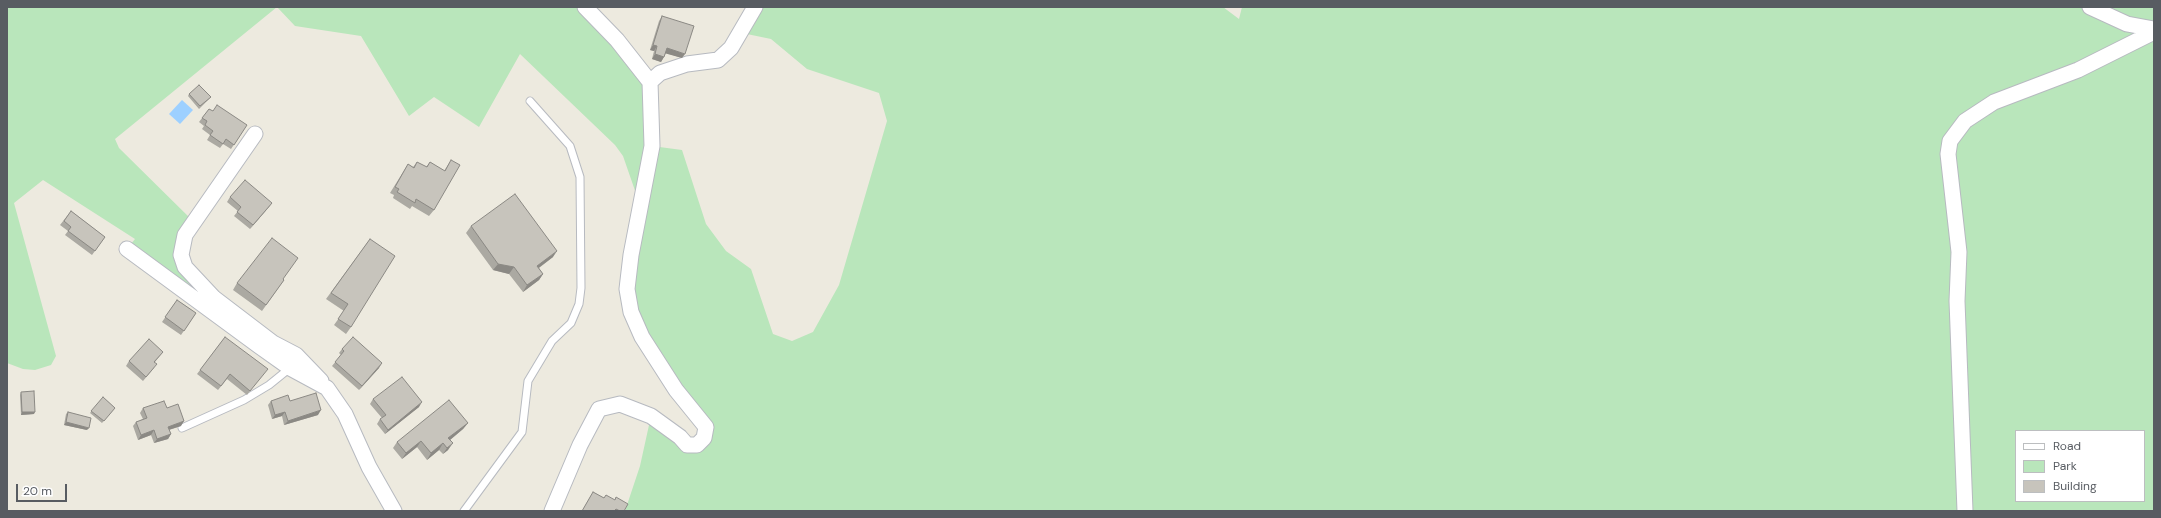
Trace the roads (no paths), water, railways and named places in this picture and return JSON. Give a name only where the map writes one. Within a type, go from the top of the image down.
[{"type":"street","points":[[552,511],[580,445],[599,409],[620,404],[651,416],[680,436],[687,445],[697,445],[704,438],[706,427],[676,390],[642,338],[631,312],[627,289],[631,255],[652,146],[650,82],[622,46],[585,7]]},
{"type":"street","points":[[650,82],[660,73],[687,64],[718,60],[732,48],[755,7]]},
{"type":"street","points":[[2090,7],[2127,24],[2154,30]]},
{"type":"street","points":[[1965,511],[1957,301],[1959,252],[1948,154],[1950,141],[1965,121],[1994,102],[2078,70],[2154,30]]},
{"type":"street","points":[[255,134],[185,235],[181,255],[185,267],[214,298],[273,342],[296,355],[313,371],[345,414],[369,467],[394,511]]},
{"type":"street","points":[[128,250],[290,368],[326,388]]},
{"type":"lane","points":[[464,511],[522,432],[528,381],[552,341],[571,323],[579,304],[581,288],[580,177],[570,146],[530,101]]},
{"type":"lane","points":[[182,428],[244,400],[270,385],[290,368]]},
{"type":"water","points":[[182,100],[193,110],[180,124],[169,114]]}]
